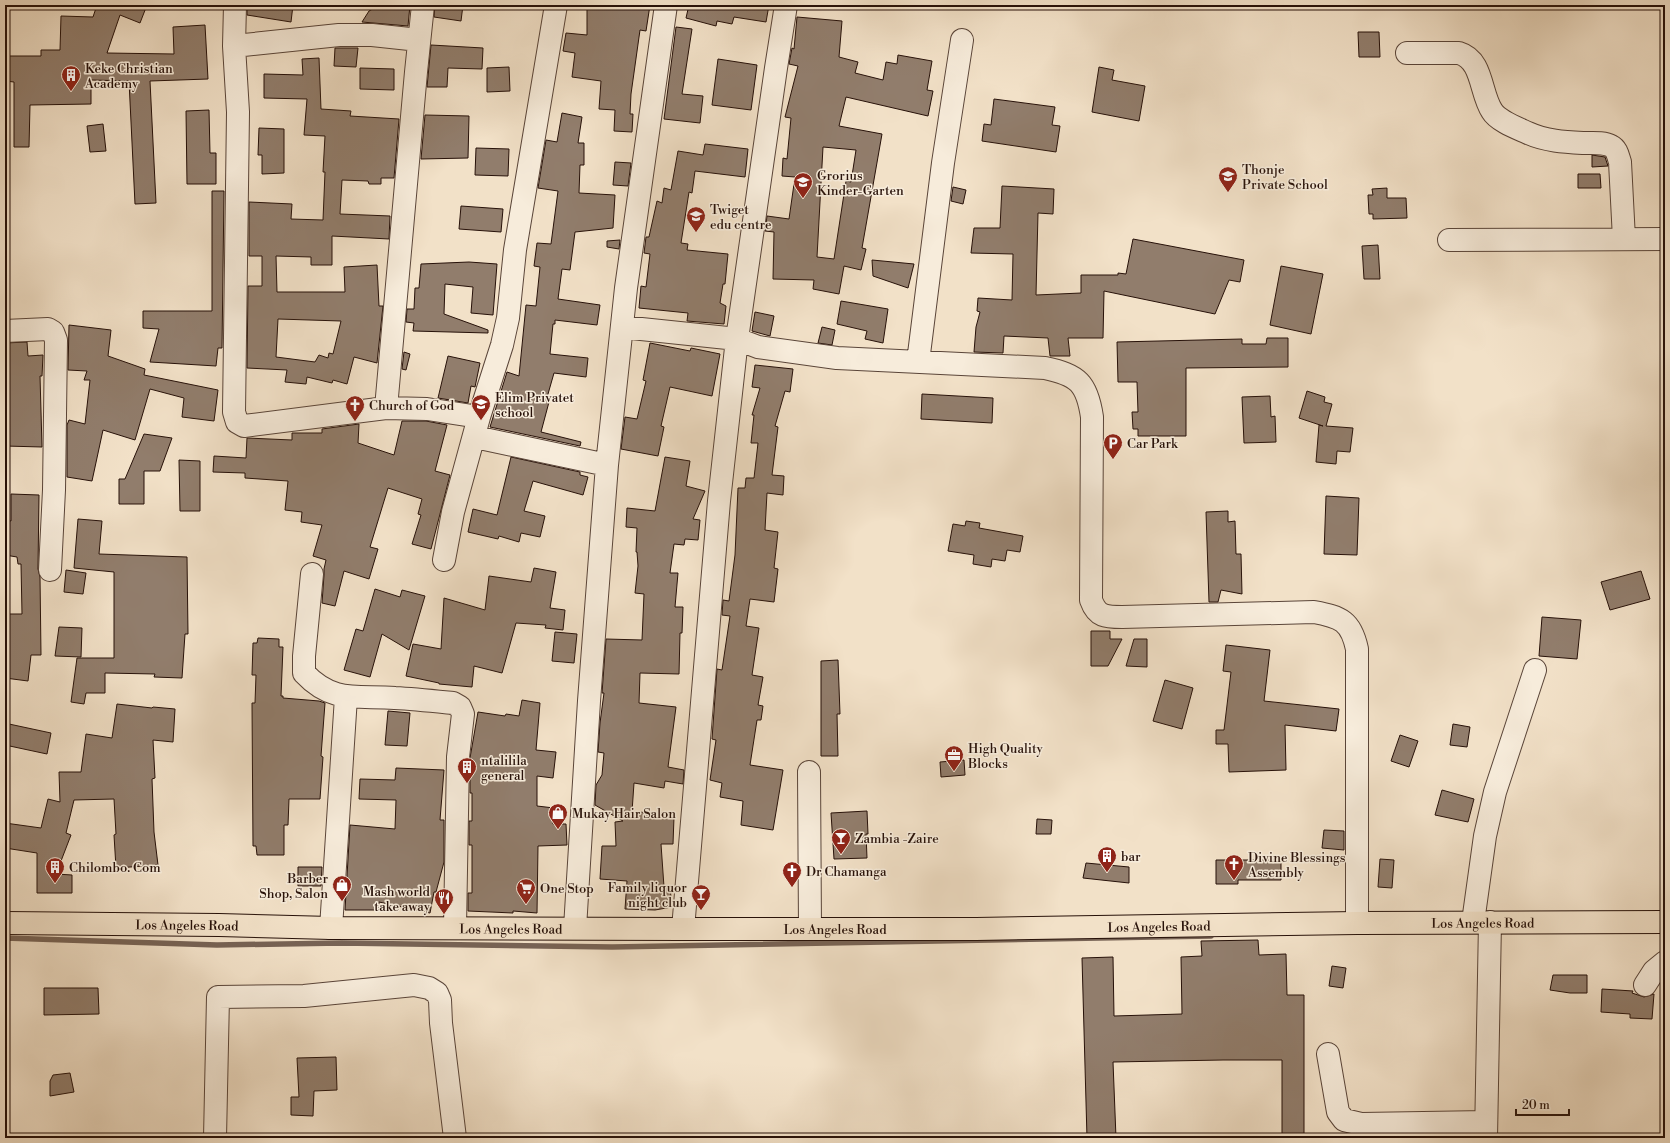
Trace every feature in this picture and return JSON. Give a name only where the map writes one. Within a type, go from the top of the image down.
[{"type":"main road","name":"Los Angeles Road","points":[[5,923],[220,925],[332,928],[976,929],[1357,923],[1665,922]]},
{"type":"street","points":[[235,5],[234,46],[238,112],[234,412],[237,422],[244,426],[386,408],[427,409],[477,427],[607,465]]},
{"type":"street","points":[[386,408],[423,5]]},
{"type":"street","points":[[444,560],[453,512],[502,345],[508,318],[515,250],[556,5]]},
{"type":"street","points":[[575,928],[589,701],[607,465],[622,327],[666,5]]},
{"type":"street","points":[[684,929],[719,501],[737,339],[786,5]]},
{"type":"street","points":[[234,46],[339,35],[372,35],[419,40]]},
{"type":"street","points":[[918,362],[943,163],[962,40]]},
{"type":"street","points":[[1407,53],[1459,53],[1465,55],[1475,65],[1492,112],[1500,119],[1528,133],[1542,138],[1565,142],[1605,144],[1612,146],[1617,152],[1620,162],[1624,239]]},
{"type":"street","points":[[1449,240],[1665,239]]},
{"type":"street","points":[[622,327],[737,339],[758,347],[837,358],[1045,368],[1063,372],[1076,380],[1084,388],[1090,400],[1092,417],[1091,600],[1094,608],[1100,614],[1109,617],[1122,617],[1314,612],[1334,616],[1347,624],[1354,636],[1357,649],[1357,923]]},
{"type":"street","points":[[5,331],[48,329],[54,332],[56,340],[54,490],[50,570]]},
{"type":"street","points":[[312,574],[304,656],[304,673],[314,683],[346,697],[393,698],[453,703],[460,707],[463,714],[458,756],[455,927]]},
{"type":"street","points":[[1328,1054],[1338,1112],[1344,1120],[1361,1124],[1486,1130],[1481,922],[1485,836],[1495,792],[1536,670]]},
{"type":"street","points":[[332,928],[346,697]]},
{"type":"street","points":[[809,772],[810,929]]},
{"type":"street","points":[[1645,985],[1654,971],[1665,962]]},
{"type":"street","points":[[215,1138],[218,998],[304,996],[414,985],[429,988],[437,993],[440,1000],[441,1023],[455,1138]]},
{"type":"building","points":[[97,5],[147,5],[140,23],[120,15],[107,53],[174,54],[173,27],[205,25],[208,79],[150,81],[156,203],[135,204],[129,81],[91,80],[91,104],[30,105],[29,147],[14,147],[14,82],[5,81],[5,56],[41,56],[41,50],[60,50],[61,16],[93,17]]},
{"type":"building","points":[[247,5],[293,5],[291,22],[247,15]]},
{"type":"building","points":[[380,5],[410,5],[408,26],[362,22],[369,11]]},
{"type":"building","points":[[435,5],[463,5],[461,21],[434,17]]},
{"type":"building","points":[[587,5],[650,5],[646,31],[640,30],[631,94],[630,114],[633,114],[632,132],[614,131],[615,110],[599,109],[601,81],[572,77],[575,53],[563,51],[566,33],[587,35]]},
{"type":"building","points":[[689,5],[769,5],[766,22],[734,17],[732,24],[717,21],[716,26],[686,18]]},
{"type":"building","points":[[797,17],[842,21],[839,57],[858,62],[855,73],[883,80],[886,62],[897,64],[898,55],[932,61],[927,90],[933,91],[928,116],[846,97],[839,126],[882,134],[862,248],[866,249],[861,270],[844,266],[839,294],[813,289],[814,280],[773,279],[774,232],[765,231],[767,216],[789,219],[795,177],[782,176],[783,158],[787,159],[791,118],[785,117],[798,66],[789,64],[792,48],[794,49]],"holes":[[[823,147],[856,150],[851,182],[846,181],[834,259],[817,257]]]},
{"type":"building","points":[[676,27],[692,29],[682,94],[703,96],[700,123],[664,119]]},
{"type":"building","points":[[1358,32],[1379,32],[1380,57],[1359,57]]},
{"type":"building","points":[[431,45],[483,48],[482,69],[448,68],[447,87],[427,87]]},
{"type":"building","points":[[335,48],[358,48],[356,67],[334,66]]},
{"type":"building","points":[[319,58],[321,109],[351,111],[350,116],[399,119],[394,178],[381,178],[381,184],[369,184],[368,181],[342,180],[340,214],[390,216],[389,239],[332,236],[332,265],[311,265],[311,257],[276,256],[277,292],[345,292],[344,267],[377,265],[379,306],[383,306],[377,363],[354,357],[347,384],[333,380],[332,383],[307,377],[306,384],[285,382],[287,370],[247,368],[248,286],[262,286],[262,256],[249,256],[249,202],[292,204],[291,219],[323,220],[325,136],[304,135],[307,99],[264,98],[264,74],[303,75],[302,59]],"holes":[[[278,319],[341,321],[333,354],[329,353],[328,358],[319,355],[315,362],[276,357]]]},
{"type":"building","points":[[718,59],[757,65],[751,110],[712,105]]},
{"type":"building","points":[[509,67],[510,91],[487,92],[487,68]]},
{"type":"building","points":[[1099,67],[1114,70],[1112,80],[1145,86],[1139,121],[1092,112]]},
{"type":"building","points":[[360,68],[394,69],[394,90],[360,89]]},
{"type":"building","points":[[994,99],[1055,107],[1052,125],[1060,126],[1056,152],[982,141],[984,124],[991,125]]},
{"type":"building","points":[[209,110],[210,153],[216,153],[216,184],[187,184],[186,111]]},
{"type":"building","points":[[562,113],[582,117],[578,143],[584,143],[584,165],[580,165],[579,193],[615,195],[613,228],[575,232],[570,270],[562,269],[558,299],[600,305],[597,325],[555,320],[555,324],[553,324],[550,354],[588,358],[586,377],[554,373],[546,401],[549,402],[541,432],[581,442],[580,446],[490,427],[507,372],[519,376],[526,305],[536,306],[540,267],[534,266],[537,243],[551,244],[558,191],[538,188],[546,140],[557,142]]},
{"type":"building","points":[[425,115],[469,116],[468,158],[421,159]]},
{"type":"building","name":"Keke Christian Academy","points":[[103,124],[106,151],[90,152],[87,126]]},
{"type":"building","points":[[259,128],[284,129],[284,173],[262,174],[262,155],[258,155]]},
{"type":"building","points":[[705,144],[748,149],[745,177],[695,171],[692,193],[689,192],[681,243],[688,244],[687,250],[728,254],[725,284],[723,284],[720,303],[726,306],[724,324],[687,321],[688,313],[639,308],[641,286],[646,287],[650,254],[644,253],[646,237],[649,237],[657,201],[662,203],[664,188],[671,190],[678,151],[703,155]]},
{"type":"building","points":[[476,148],[509,149],[508,176],[475,175]]},
{"type":"building","points":[[1592,155],[1605,157],[1608,166],[1592,167]]},
{"type":"building","points":[[615,162],[631,163],[628,186],[613,185]]},
{"type":"building","points":[[1578,174],[1600,174],[1601,188],[1578,188]]},
{"type":"building","points":[[1002,186],[1054,189],[1053,214],[1038,213],[1036,295],[1081,293],[1081,275],[1126,274],[1133,239],[1244,260],[1240,282],[1229,280],[1215,314],[1104,291],[1103,338],[1068,338],[1070,356],[1050,356],[1048,338],[1004,336],[1003,353],[974,352],[976,327],[980,312],[977,311],[978,298],[1012,300],[1013,254],[971,253],[974,228],[1000,228]]},
{"type":"building","points":[[953,187],[966,190],[963,204],[951,201]]},
{"type":"building","points":[[1387,188],[1387,198],[1406,198],[1407,218],[1373,219],[1373,214],[1369,214],[1368,195],[1373,195],[1372,189]]},
{"type":"building","points":[[212,191],[224,191],[222,348],[218,348],[216,366],[150,362],[159,329],[143,328],[143,311],[212,311]]},
{"type":"building","points":[[461,206],[503,209],[501,232],[459,229]]},
{"type":"building","points":[[620,240],[619,249],[607,247],[607,241]]},
{"type":"building","points":[[1378,245],[1380,279],[1364,279],[1362,246]]},
{"type":"building","points":[[872,260],[914,264],[908,288],[873,276]]},
{"type":"building","points":[[469,262],[497,264],[493,315],[471,313],[473,287],[445,284],[444,314],[488,330],[488,333],[413,331],[414,323],[406,322],[407,309],[414,309],[415,288],[419,288],[421,264]]},
{"type":"building","points":[[1281,266],[1323,274],[1311,334],[1270,325]]},
{"type":"building","points":[[841,301],[888,309],[883,343],[865,339],[867,331],[837,324]]},
{"type":"building","points":[[755,312],[774,316],[770,336],[752,331]]},
{"type":"building","points":[[69,325],[111,330],[108,356],[145,369],[144,375],[218,390],[214,421],[182,417],[184,398],[150,389],[135,440],[103,430],[92,481],[67,477],[67,425],[69,420],[85,424],[90,380],[84,380],[87,371],[68,370]]},
{"type":"building","points":[[822,327],[835,330],[832,345],[818,343]]},
{"type":"building","points":[[1267,338],[1288,338],[1288,367],[1186,368],[1186,436],[1138,436],[1138,429],[1133,429],[1132,412],[1138,412],[1137,382],[1118,382],[1117,342],[1242,339],[1242,344],[1266,344]]},
{"type":"building","points":[[27,342],[28,356],[43,355],[42,376],[40,376],[42,447],[5,446],[5,343]]},
{"type":"building","points":[[650,343],[690,351],[691,348],[720,354],[712,396],[670,387],[661,426],[664,427],[658,456],[621,449],[625,417],[637,419],[646,381],[643,380]]},
{"type":"building","points":[[404,352],[410,354],[406,370],[402,369]]},
{"type":"building","points":[[448,356],[480,363],[475,387],[471,386],[468,403],[438,398]]},
{"type":"building","points":[[755,365],[793,369],[790,392],[785,391],[775,426],[778,427],[772,475],[784,476],[783,495],[767,493],[765,530],[778,532],[774,568],[778,569],[774,602],[750,599],[746,626],[759,628],[752,675],[763,677],[758,705],[763,706],[761,720],[757,720],[750,765],[783,770],[773,830],[741,825],[743,801],[720,797],[722,783],[710,780],[716,740],[712,739],[717,669],[722,670],[730,616],[722,615],[723,600],[729,601],[735,555],[738,488],[745,488],[746,478],[754,478],[758,443],[751,443],[754,415],[752,415],[760,388],[752,387]]},
{"type":"building","points":[[1307,391],[1325,397],[1324,402],[1332,404],[1326,426],[1353,428],[1350,452],[1337,451],[1336,464],[1316,462],[1319,425],[1323,426],[1299,418]]},
{"type":"building","points":[[922,394],[993,398],[992,423],[921,419]]},
{"type":"building","points":[[1270,396],[1271,417],[1275,416],[1276,442],[1244,443],[1242,397]]},
{"type":"building","points":[[402,421],[426,421],[447,425],[435,471],[450,475],[431,549],[412,544],[421,515],[418,514],[422,499],[388,488],[370,547],[378,549],[369,579],[344,571],[335,606],[322,603],[326,560],[313,556],[322,525],[301,522],[302,512],[285,510],[288,481],[245,478],[245,473],[213,472],[214,456],[246,458],[247,438],[292,440],[292,433],[322,433],[322,429],[359,424],[358,443],[394,455]]},
{"type":"building","points":[[144,434],[172,438],[160,471],[144,471],[144,504],[119,504],[119,479],[125,479]]},
{"type":"building","points":[[511,457],[580,472],[580,475],[588,477],[583,495],[533,481],[524,511],[545,516],[540,537],[521,533],[519,542],[499,536],[498,539],[468,532],[473,509],[497,515]]},
{"type":"building","points":[[665,457],[690,461],[686,486],[705,491],[693,519],[700,520],[698,540],[685,539],[684,545],[674,544],[670,573],[678,573],[675,607],[683,607],[682,633],[680,633],[679,674],[640,673],[639,703],[676,707],[668,767],[684,770],[683,784],[665,781],[664,788],[634,783],[632,812],[670,813],[670,817],[674,817],[673,844],[661,844],[664,887],[670,887],[672,907],[655,910],[625,909],[627,881],[600,879],[602,846],[616,846],[615,822],[623,821],[595,805],[596,785],[602,775],[604,753],[598,752],[604,693],[602,693],[606,639],[642,640],[644,594],[635,593],[638,566],[636,552],[637,528],[626,527],[627,508],[655,511]]},
{"type":"building","points":[[179,460],[200,461],[200,511],[180,511]]},
{"type":"building","points":[[11,494],[39,495],[38,569],[40,577],[41,655],[31,655],[28,681],[5,678],[5,614],[22,614],[21,564],[18,564],[17,557],[5,555],[5,520],[11,521]]},
{"type":"building","points":[[1326,496],[1359,498],[1357,555],[1324,554]]},
{"type":"building","points":[[1228,511],[1228,522],[1235,521],[1236,554],[1241,554],[1242,594],[1221,590],[1218,602],[1209,602],[1206,512]]},
{"type":"building","points":[[78,519],[102,521],[99,554],[187,557],[188,634],[185,634],[182,678],[154,677],[155,674],[105,673],[105,693],[86,693],[84,704],[71,702],[77,658],[114,658],[114,572],[74,568]]},
{"type":"building","points":[[966,521],[980,523],[979,528],[1023,536],[1020,552],[1007,550],[1005,561],[992,559],[991,567],[973,564],[974,555],[948,551],[953,524],[965,526]]},
{"type":"building","points":[[534,568],[556,572],[550,608],[565,610],[563,630],[545,628],[546,625],[516,623],[502,673],[474,666],[472,687],[439,684],[406,676],[413,644],[441,649],[444,598],[485,610],[489,576],[531,582]]},
{"type":"building","points":[[66,570],[86,573],[83,594],[64,592]]},
{"type":"building","points":[[1641,571],[1650,599],[1610,610],[1601,582]]},
{"type":"building","points":[[375,589],[400,597],[402,590],[425,596],[409,650],[382,634],[370,677],[344,670],[356,629],[363,631]]},
{"type":"building","points":[[1542,617],[1581,620],[1577,659],[1539,656]]},
{"type":"building","points":[[59,627],[82,628],[81,657],[55,656]]},
{"type":"building","points":[[1091,631],[1110,631],[1110,639],[1122,639],[1108,666],[1091,666]]},
{"type":"building","points":[[555,632],[577,634],[574,663],[552,661]]},
{"type":"building","points":[[258,638],[279,639],[279,647],[283,647],[281,696],[283,696],[283,698],[319,701],[325,703],[321,756],[323,757],[320,799],[289,799],[288,825],[284,825],[284,855],[257,855],[256,846],[253,846],[252,703],[255,703],[256,675],[252,675],[253,643],[257,643]]},
{"type":"building","points":[[1134,639],[1147,639],[1147,667],[1126,666]]},
{"type":"building","points":[[1226,645],[1270,650],[1264,701],[1339,709],[1336,731],[1285,725],[1286,770],[1229,772],[1228,744],[1216,744],[1216,730],[1224,730],[1231,672],[1223,671]]},
{"type":"building","points":[[838,660],[840,714],[837,714],[838,756],[821,756],[821,661]]},
{"type":"building","points":[[1165,680],[1193,688],[1182,729],[1153,721]]},
{"type":"building","points":[[522,700],[540,703],[536,750],[556,752],[553,778],[537,776],[537,806],[554,808],[553,824],[566,824],[567,845],[538,846],[537,913],[513,911],[513,913],[468,911],[468,893],[472,893],[472,845],[469,845],[469,821],[472,821],[470,758],[478,712],[505,716],[506,714],[519,716]]},
{"type":"building","points":[[117,704],[175,709],[173,742],[153,740],[155,778],[152,779],[154,832],[158,865],[116,868],[114,799],[74,800],[66,833],[71,835],[56,874],[72,875],[72,893],[37,893],[37,853],[5,848],[5,823],[41,828],[48,799],[60,802],[59,772],[81,772],[86,734],[112,738]]},
{"type":"building","points":[[388,711],[410,713],[407,746],[385,745]]},
{"type":"building","points":[[9,724],[51,733],[47,754],[5,745]]},
{"type":"building","points":[[1453,724],[1470,727],[1467,747],[1450,745]]},
{"type":"building","points":[[1400,735],[1418,741],[1409,767],[1391,761]]},
{"type":"building","points":[[964,760],[965,775],[941,777],[940,762]]},
{"type":"building","points":[[396,768],[444,770],[440,820],[444,820],[444,862],[436,892],[434,892],[430,913],[379,902],[379,910],[345,910],[350,825],[395,829],[396,800],[359,799],[360,779],[395,780]]},
{"type":"building","points":[[1442,790],[1474,799],[1468,822],[1435,815]]},
{"type":"building","points":[[867,811],[867,858],[834,859],[831,813]]},
{"type":"building","points":[[1037,819],[1052,820],[1051,834],[1036,834]]},
{"type":"building","points":[[1324,830],[1344,831],[1344,850],[1322,848]]},
{"type":"building","points":[[1380,859],[1394,860],[1392,888],[1378,887]]},
{"type":"building","points":[[1216,860],[1281,860],[1281,880],[1238,880],[1238,884],[1216,884]]},
{"type":"building","name":"bar","points":[[1086,863],[1129,867],[1129,883],[1083,878]]},
{"type":"building","points":[[298,867],[322,867],[321,886],[298,886]]},
{"type":"building","points":[[1258,940],[1259,955],[1286,954],[1287,995],[1304,995],[1304,1137],[1282,1137],[1282,1060],[1223,1060],[1113,1062],[1116,1138],[1087,1138],[1082,958],[1113,957],[1114,1016],[1182,1014],[1181,957],[1202,956],[1201,941]]},
{"type":"building","points":[[1332,966],[1346,968],[1343,988],[1329,986]]},
{"type":"building","points":[[1553,975],[1587,975],[1587,993],[1570,993],[1550,990]]},
{"type":"building","points":[[44,988],[98,988],[99,1014],[44,1015]]},
{"type":"building","points":[[1602,989],[1633,991],[1632,993],[1644,997],[1654,994],[1652,1019],[1630,1018],[1630,1014],[1601,1012]]},
{"type":"building","points":[[336,1057],[337,1090],[314,1091],[313,1116],[291,1115],[291,1097],[299,1097],[297,1058]]},
{"type":"building","points":[[70,1073],[74,1092],[50,1096],[50,1081],[53,1075]]},
{"type":"waterway","points":[[5,938],[217,945],[341,943],[612,947],[1211,936]]},
{"type":"place","name":"Keke Christian Academy","points":[[71,92]]},
{"type":"place","name":"Thonje Private School","points":[[1228,193]]},
{"type":"place","name":"Grorius Kinder-Garten","points":[[803,199]]},
{"type":"place","name":"Twiget edu centre","points":[[696,233]]},
{"type":"place","name":"Elim Privatet school","points":[[481,421]]},
{"type":"place","name":"Church of God","points":[[355,422]]},
{"type":"place","name":"Car Park","points":[[1113,460]]},
{"type":"place","name":"High Quality Blocks","points":[[954,772]]},
{"type":"place","name":"ntalilila general","points":[[467,784]]},
{"type":"place","name":"Mukay Hair Salon","points":[[558,830]]},
{"type":"place","name":"Zambia -Zaire","points":[[841,855]]},
{"type":"place","name":"bar","points":[[1107,873]]},
{"type":"place","name":"Divine Blessings Assembly","points":[[1234,881]]},
{"type":"place","name":"Chilombo. Com","points":[[55,884]]},
{"type":"place","name":"Dr Chamanga","points":[[792,888]]},
{"type":"place","name":"Barber Shop, Salon","points":[[342,902]]},
{"type":"place","name":"One Stop","points":[[526,905]]},
{"type":"place","name":"Family liquor night club","points":[[701,911]]},
{"type":"place","name":"Mash world take away","points":[[444,915]]}]
